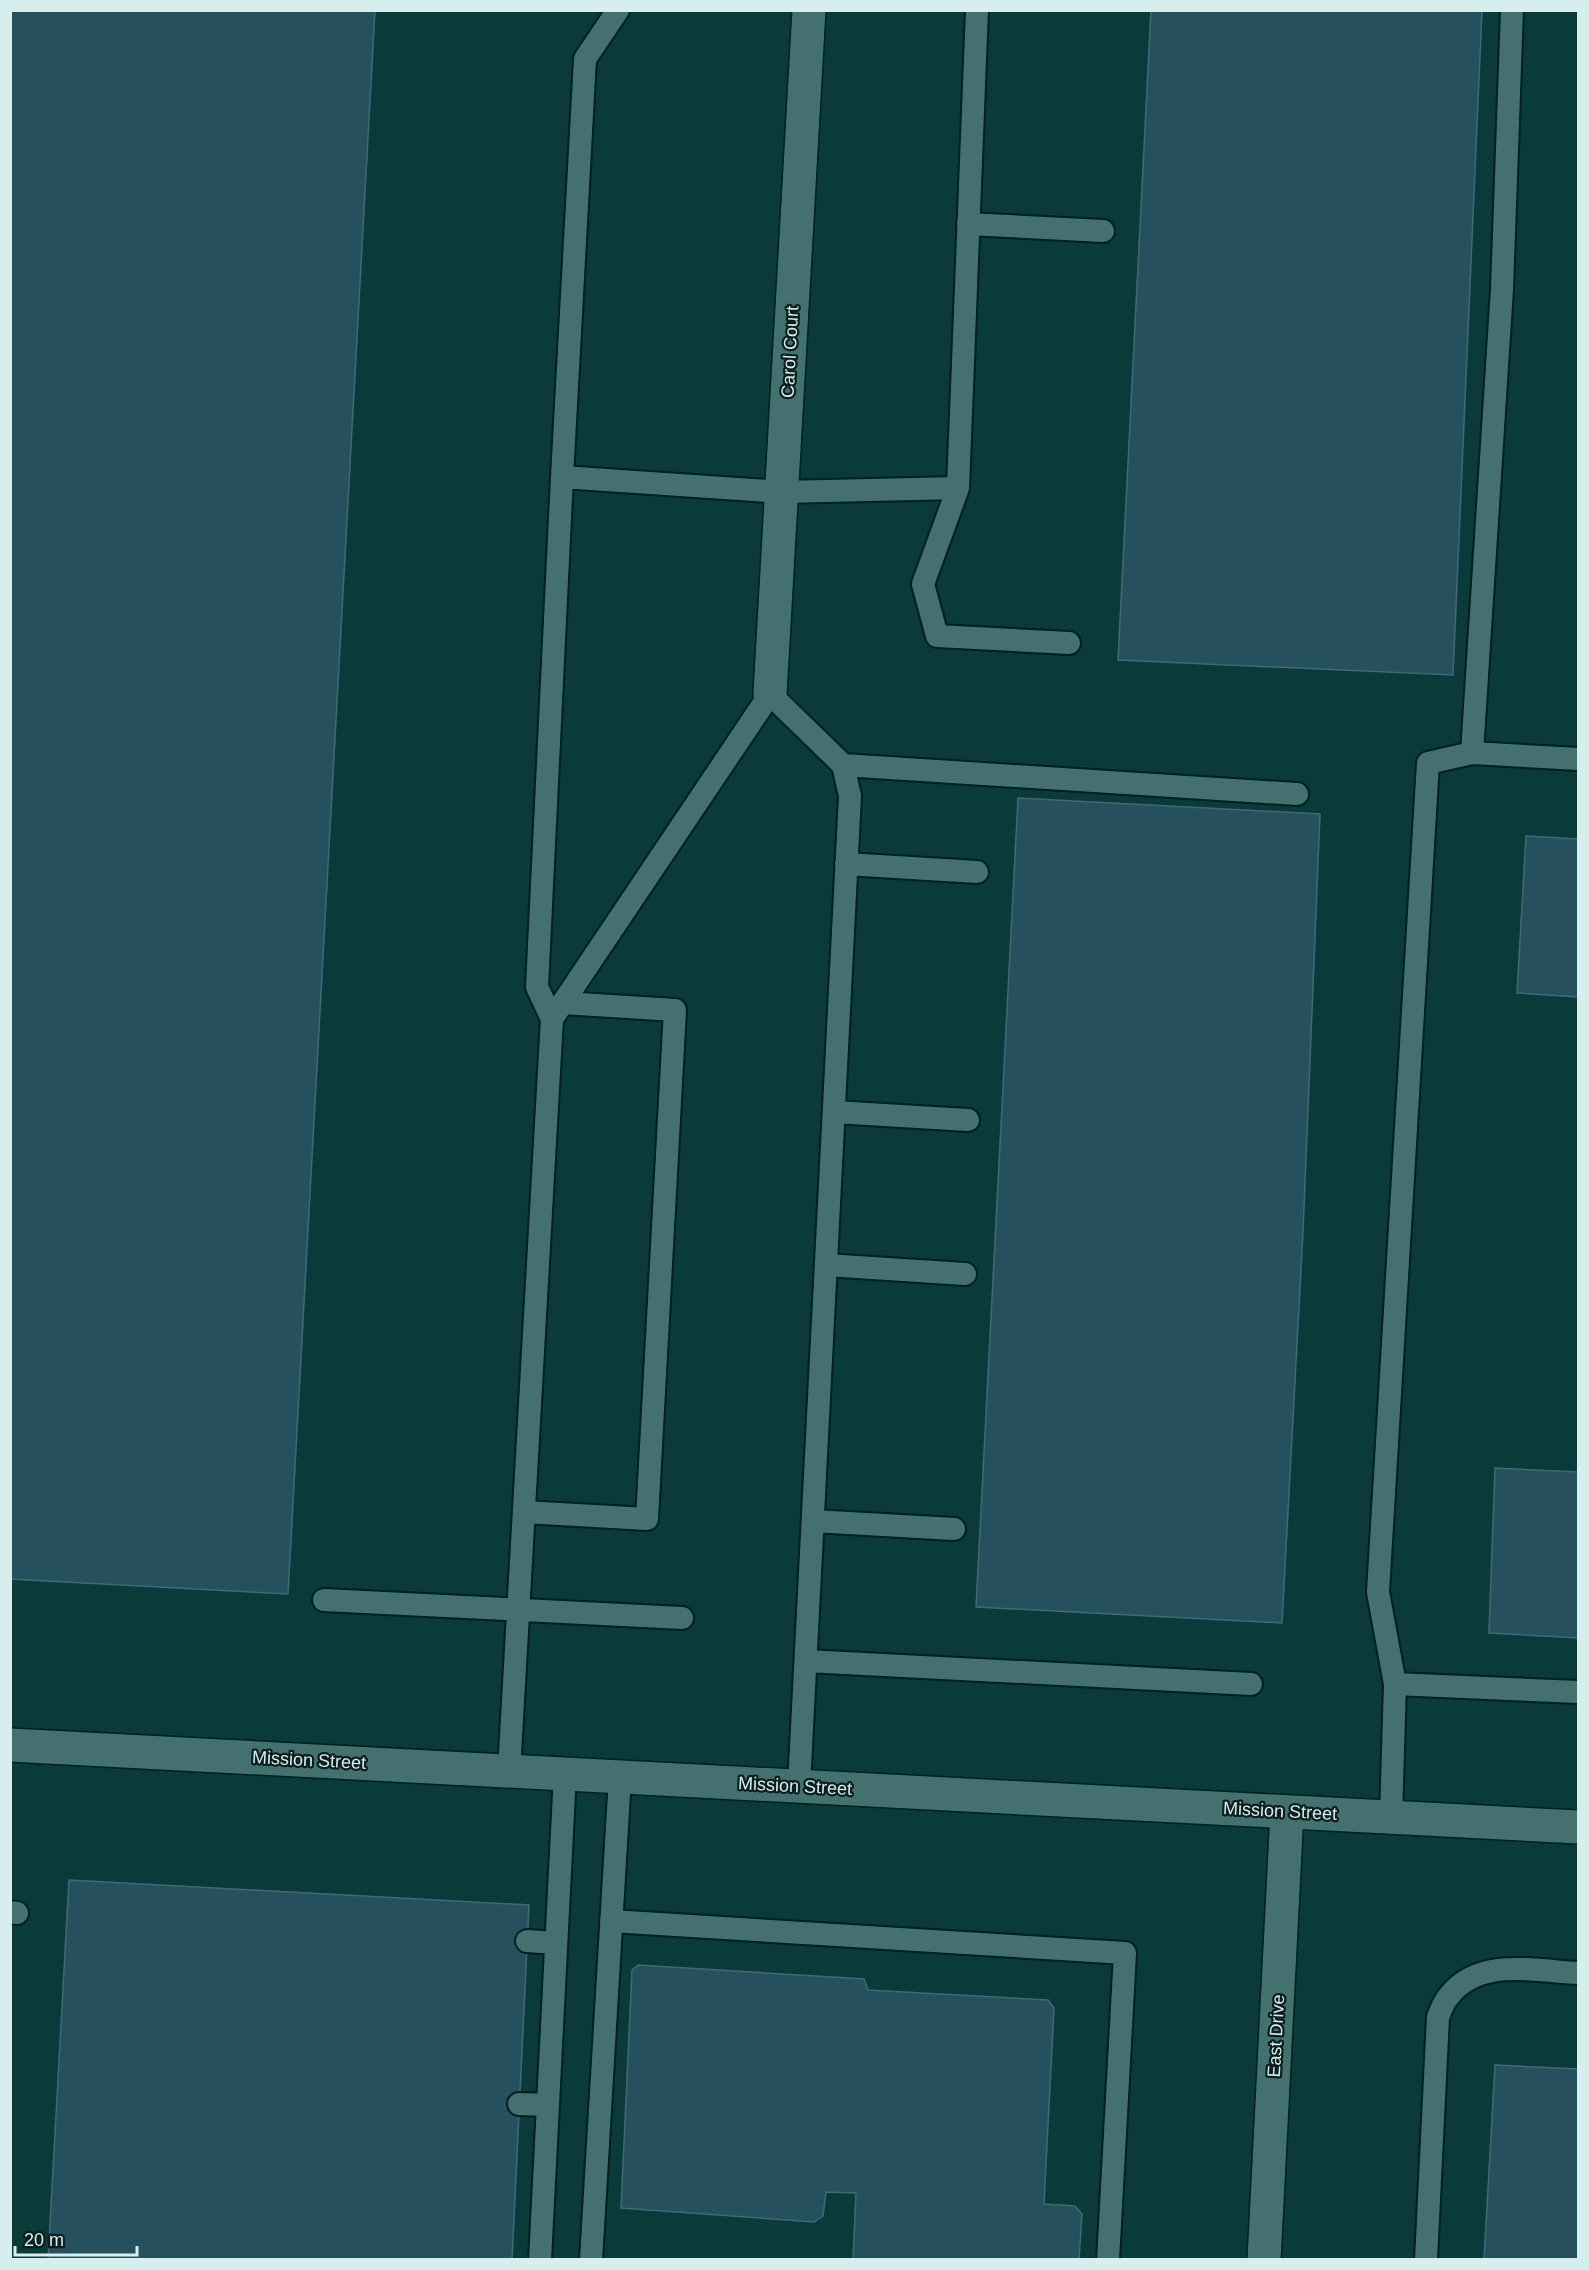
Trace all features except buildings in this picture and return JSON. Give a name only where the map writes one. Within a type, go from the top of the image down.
[{"type":"street","name":"Carol Court","points":[[770,694],[809,10]]},
{"type":"street","name":"Mission Street","points":[[10,1745],[1578,1827]]},
{"type":"street","name":"East Drive","points":[[1264,2259],[1287,1812]]},
{"type":"lane","points":[[557,1011],[537,987],[585,59],[618,10]]},
{"type":"lane","points":[[976,10],[958,488],[923,584],[937,636],[1069,643]]},
{"type":"lane","points":[[1472,753],[1503,289],[1512,10]]},
{"type":"lane","points":[[968,224],[1103,231]]},
{"type":"lane","points":[[562,477],[782,492],[958,488]]},
{"type":"lane","points":[[509,1771],[557,1011],[770,694],[843,765],[850,796],[800,1786]]},
{"type":"lane","points":[[1391,1817],[1395,1684],[1378,1592],[1428,763],[1472,753],[1578,759]]},
{"type":"lane","points":[[843,765],[1297,794]]},
{"type":"lane","points":[[846,864],[976,872]]},
{"type":"lane","points":[[524,1512],[647,1519],[675,1010],[557,1011]]},
{"type":"lane","points":[[834,1112],[968,1120]]},
{"type":"lane","points":[[826,1265],[965,1274]]},
{"type":"lane","points":[[813,1521],[954,1529]]},
{"type":"lane","points":[[324,1600],[518,1612],[682,1618]]},
{"type":"lane","points":[[806,1661],[1251,1683]]},
{"type":"lane","points":[[1395,1684],[1578,1692]]},
{"type":"lane","points":[[540,2259],[565,1774]]},
{"type":"lane","points":[[591,2259],[620,1777]]},
{"type":"lane","points":[[611,1921],[1125,1953],[1108,2259]]},
{"type":"lane","points":[[527,1941],[556,1943]]},
{"type":"lane","points":[[1426,2259],[1438,2017],[1449,1996],[1464,1982],[1486,1971],[1506,1969],[1578,1973]]},
{"type":"lane","points":[[519,2104],[548,2105]]}]
